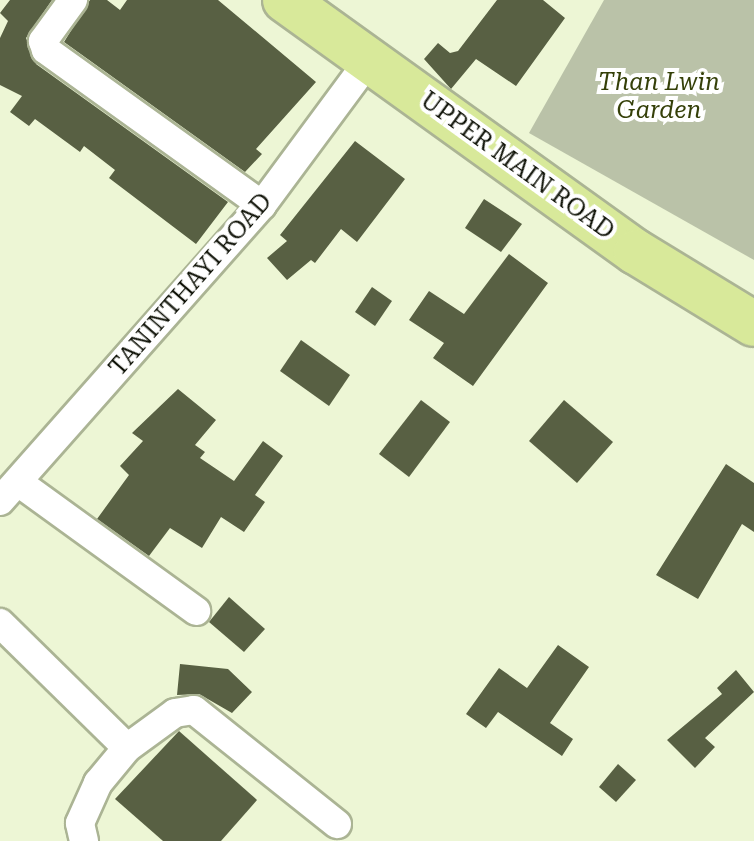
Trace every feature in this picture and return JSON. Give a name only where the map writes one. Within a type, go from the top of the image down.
[{"type":"main road","name":"UPPER MAIN ROAD","points":[[285,0],[636,252],[754,324]]},
{"type":"street","points":[[73,0],[43,41],[46,50],[262,205]]},
{"type":"street","name":"TANINTHAYI ROAD","points":[[9,491],[262,205],[370,59]]},
{"type":"street","points":[[9,491],[196,611]]},
{"type":"street","points":[[0,623],[127,748]]},
{"type":"street","points":[[84,841],[80,823],[98,783],[127,748],[175,713],[194,710],[337,824]]},
{"type":"green space","name":"Than Lwin Garden","points":[[604,0],[754,0],[754,260],[529,133]]},
{"type":"building","points":[[10,0],[52,0],[26,38],[36,64],[228,202],[196,244],[109,178],[115,170],[84,146],[80,152],[35,119],[29,126],[10,112],[22,96],[0,85],[0,38],[8,21],[0,13]]},
{"type":"building","points":[[90,0],[107,0],[120,10],[127,0],[218,0],[316,82],[256,149],[262,154],[245,172],[64,42]]},
{"type":"building","points":[[497,0],[543,0],[565,18],[516,86],[476,59],[451,89],[424,59],[438,43],[450,53],[458,51]]},
{"type":"building","points":[[355,141],[405,179],[357,242],[341,229],[315,263],[311,260],[287,280],[267,258],[287,241],[280,235]]},
{"type":"building","points":[[484,199],[522,224],[501,252],[465,228]]},
{"type":"building","points":[[509,254],[548,283],[473,386],[433,358],[444,343],[409,320],[429,291],[464,314]]},
{"type":"building","points":[[372,287],[392,301],[375,326],[355,312]]},
{"type":"building","points":[[301,340],[350,375],[329,406],[280,371]]},
{"type":"building","points":[[178,389],[216,420],[195,445],[205,452],[200,458],[234,481],[263,441],[283,456],[255,495],[265,502],[244,532],[221,517],[202,548],[170,528],[149,556],[97,519],[129,475],[120,466],[143,441],[132,433]]},
{"type":"building","points":[[421,400],[450,422],[409,477],[379,454]]},
{"type":"building","points":[[564,400],[613,442],[577,483],[529,441]]},
{"type":"building","points":[[726,464],[754,483],[754,532],[742,524],[698,599],[656,575]]},
{"type":"building","points":[[229,597],[265,629],[244,652],[209,622]]},
{"type":"building","points":[[558,645],[589,667],[550,723],[573,739],[562,756],[498,712],[486,728],[466,714],[499,668],[527,688]]},
{"type":"building","points":[[180,664],[228,669],[252,692],[232,713],[199,694],[177,695]]},
{"type":"building","points":[[736,670],[754,692],[705,738],[715,747],[695,768],[667,740],[722,694],[717,688]]},
{"type":"building","points":[[179,731],[257,800],[221,841],[163,841],[115,799]]},
{"type":"building","points":[[618,764],[636,780],[616,802],[599,787]]}]
